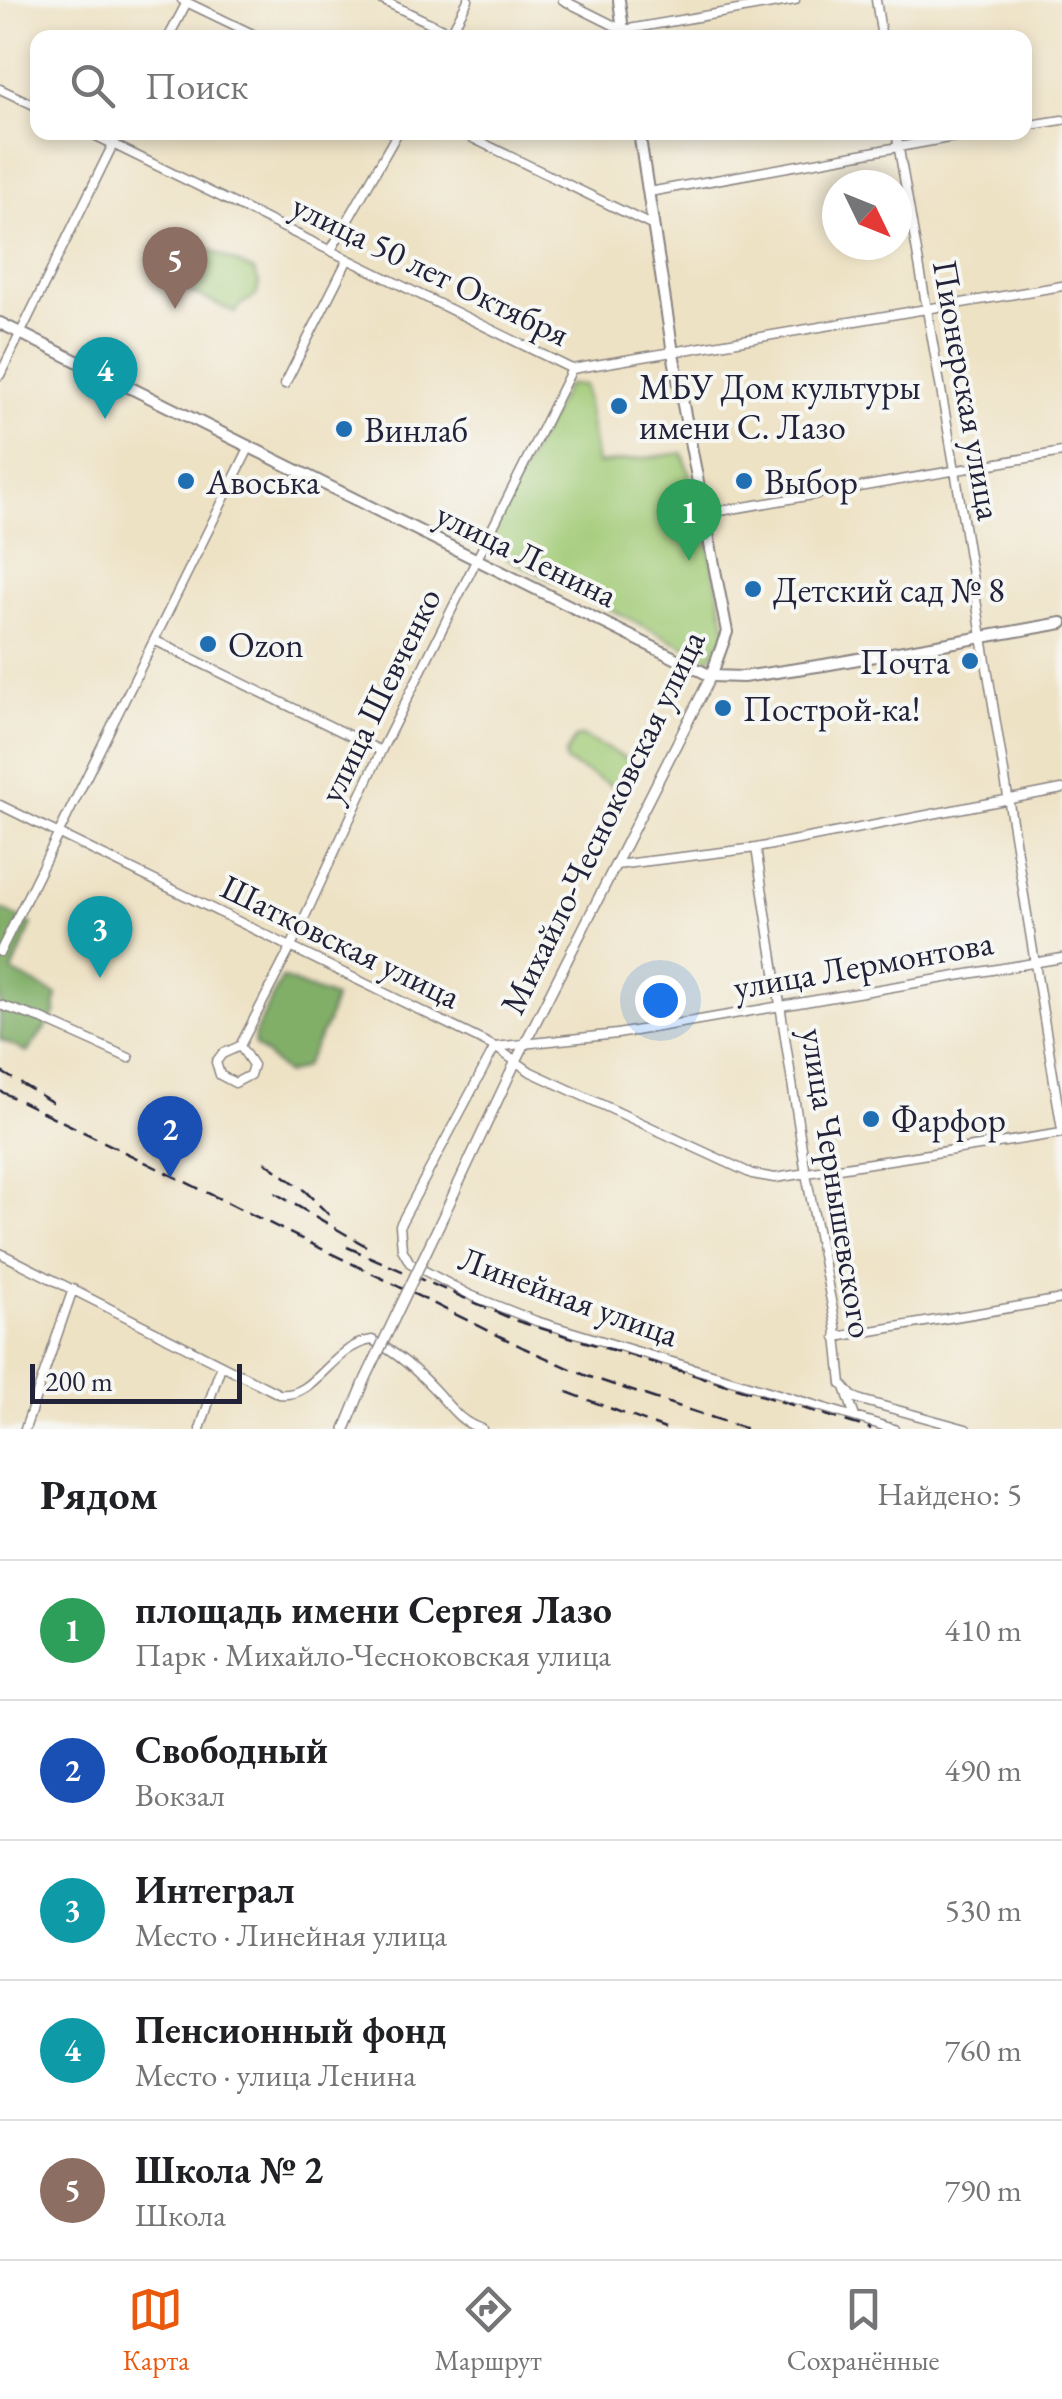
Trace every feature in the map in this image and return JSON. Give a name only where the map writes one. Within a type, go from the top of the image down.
[{"type":"main road","points":[[619,0],[623,30]]},
{"type":"main road","name":"Михайло-Чесноковская улица","points":[[641,140],[674,353],[726,632],[720,659],[711,676]]},
{"type":"main road","name":"улица Ленина","points":[[0,323],[711,676],[744,676],[824,665],[1062,623]]},
{"type":"street","points":[[382,0],[440,30]]},
{"type":"street","points":[[453,30],[468,0]]},
{"type":"street","points":[[562,0],[617,30]]},
{"type":"street","points":[[644,30],[795,0]]},
{"type":"street","points":[[876,0],[881,30]]},
{"type":"street","points":[[172,30],[185,1],[245,30]]},
{"type":"street","points":[[0,89],[30,104]]},
{"type":"street","points":[[1032,125],[1062,120]]},
{"type":"street","name":"улица 50 лет Октября","points":[[104,140],[572,369],[1062,286]]},
{"type":"street","points":[[0,375],[114,140]]},
{"type":"street","points":[[332,250],[394,140]]},
{"type":"street","points":[[477,140],[654,226]]},
{"type":"street","name":"Пионерская улица","points":[[897,140],[1037,962],[1062,1131]]},
{"type":"street","points":[[649,192],[934,140]]},
{"type":"street","points":[[285,384],[348,259]]},
{"type":"street","name":"улица Шевченко","points":[[240,1046],[254,1066],[250,1075],[235,1084],[220,1076],[216,1062],[222,1054],[240,1046],[381,751],[572,369]]},
{"type":"street","points":[[0,952],[249,448]]},
{"type":"street","points":[[703,514],[1062,452]]},
{"type":"street","points":[[154,640],[381,751]]},
{"type":"street","name":"Михайло-Чесноковская улица","points":[[345,1429],[516,1061],[711,676]]},
{"type":"street","points":[[616,865],[756,848],[1062,789]]},
{"type":"street","name":"Шатковская улица","points":[[0,805],[495,1047],[531,1072],[752,1174],[775,1178],[806,1174],[1062,1131]]},
{"type":"street","name":"улица Чернышевского","points":[[756,848],[806,1174],[846,1390],[861,1400],[966,1429]]},
{"type":"street","name":"улица Лермонтова","points":[[495,1047],[617,1034],[1062,958]]},
{"type":"street","points":[[0,1005],[42,1019],[129,1058]]},
{"type":"street","name":"Линейная улица","points":[[495,1047],[400,1224],[402,1250],[410,1262],[432,1277],[536,1322],[894,1429]]},
{"type":"street","points":[[0,1254],[279,1394],[290,1396],[305,1389],[348,1347],[372,1340],[396,1352],[467,1424],[482,1429]]},
{"type":"street","points":[[24,1429],[73,1289]]},
{"type":"street","points":[[836,1337],[1062,1300]]},
{"type":"street","points":[[200,1429],[221,1366]]},
{"type":"street","points":[[829,1410],[840,1402],[846,1390]]},
{"type":"street","points":[[846,1390],[856,1417]]},
{"type":"green space","points":[[184,238],[254,271],[259,283],[256,296],[240,305],[236,313],[178,286],[179,281],[159,270],[160,256],[166,244]]},
{"type":"green space","points":[[567,385],[584,385],[597,464],[683,453],[705,526],[727,632],[710,659],[483,546]]},
{"type":"green space","points":[[582,736],[629,760],[622,784],[614,787],[566,762],[565,756],[575,738]]},
{"type":"green space","points":[[0,908],[32,924],[12,972],[57,995],[55,1014],[27,1053],[0,1039]]},
{"type":"green space","points":[[282,978],[334,998],[327,1023],[304,1067],[286,1074],[254,1044],[255,1033]]},
{"type":"railway","points":[[0,1071],[55,1104]]},
{"type":"railway","points":[[0,1091],[524,1348],[587,1376],[747,1429]]},
{"type":"railway","points":[[265,1162],[305,1191],[330,1216]]},
{"type":"railway","points":[[275,1193],[366,1246]]},
{"type":"railway","points":[[347,1247],[517,1321],[871,1429]]},
{"type":"railway","points":[[567,1392],[665,1429]]},
{"type":"place","name":"Школа № 2","points":[[175,309]]},
{"type":"place","name":"МБУ Дом культуры имени С. Лазо","points":[[619,406]]},
{"type":"place","name":"Пенсионный фонд","points":[[105,419]]},
{"type":"place","name":"Винлаб","points":[[344,429]]},
{"type":"place","name":"Авоська","points":[[186,481]]},
{"type":"place","name":"Выбор","points":[[744,481]]},
{"type":"place","name":"площадь имени Сергея Лазо","points":[[689,561]]},
{"type":"place","name":"Детский сад № 8","points":[[753,589]]},
{"type":"place","name":"Ozon","points":[[208,644]]},
{"type":"place","name":"Почта","points":[[970,661]]},
{"type":"place","name":"Построй-ка!","points":[[723,708]]},
{"type":"place","name":"Интеграл","points":[[100,978]]},
{"type":"place","name":"Фарфор","points":[[871,1119]]},
{"type":"place","name":"Свободный","points":[[170,1178]]}]
